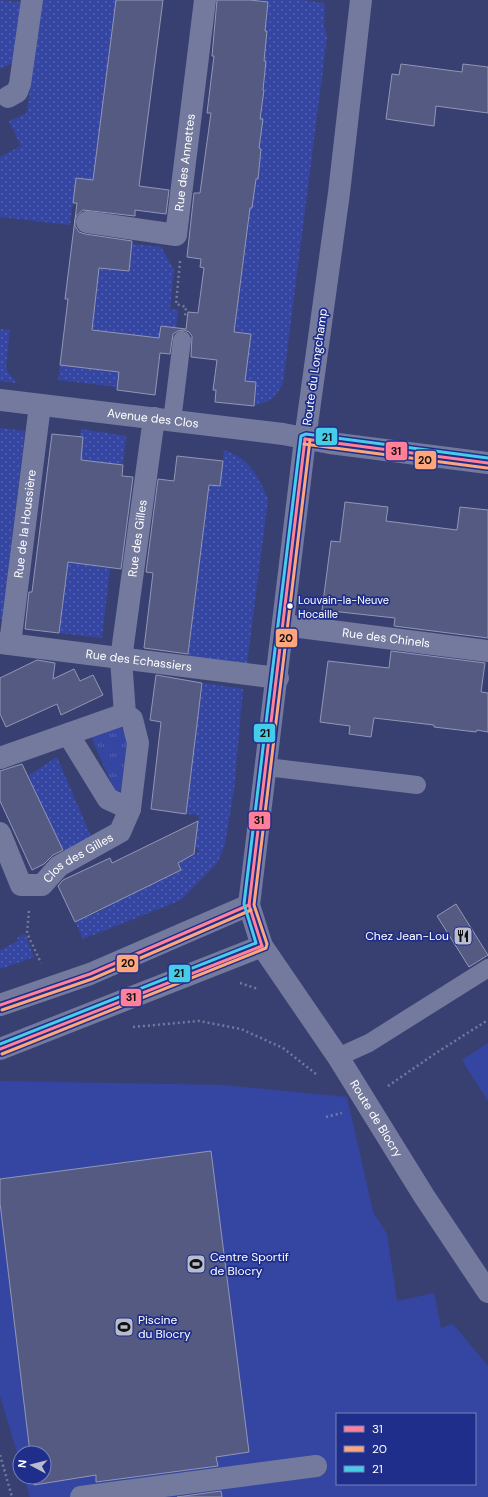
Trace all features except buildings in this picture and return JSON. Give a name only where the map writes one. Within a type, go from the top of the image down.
[{"type":"street","points":[[8,97],[17,92],[20,84],[32,0]]},
{"type":"street","name":"Rue des Annettes","points":[[176,235],[206,0]]},
{"type":"street","name":"Route du Longchamp","points":[[262,946],[249,905],[278,678],[305,439],[338,201],[361,0]]},
{"type":"street","points":[[87,222],[176,235]]},
{"type":"street","name":"Avenue des Clos","points":[[0,400],[283,434],[305,439],[488,463]]},
{"type":"street","name":"Rue de la Houssière","points":[[5,643],[40,404]]},
{"type":"street","name":"Rue des Gilles","points":[[121,659],[163,419]]},
{"type":"street","name":"Rue des Chinels","points":[[284,625],[488,651]]},
{"type":"street","name":"Rue des Echassiers","points":[[5,643],[278,678]]},
{"type":"street","name":"Clos des Gilles","points":[[0,833],[21,885],[42,885],[59,866],[120,832],[130,809],[138,743],[132,719],[125,714],[121,659]]},
{"type":"street","points":[[0,758],[125,714]]},
{"type":"street","points":[[68,734],[108,799],[130,809]]},
{"type":"street","points":[[0,1005],[90,974],[249,905]]},
{"type":"street","points":[[0,1049],[262,946]]},
{"type":"street","name":"Route de Blocry","points":[[262,946],[338,1058],[374,1095],[428,1203],[488,1292]]},
{"type":"street","points":[[81,1497],[316,1466]]},
{"type":"lane","points":[[163,419],[182,340]]},
{"type":"lane","points":[[267,768],[417,785]]},
{"type":"lane","points":[[338,1058],[369,1043],[488,968]]},
{"type":"path","points":[[176,235],[180,256],[176,304],[186,307],[182,340]]},
{"type":"path","points":[[30,885],[28,933],[42,968]]},
{"type":"path","points":[[236,982],[261,991]]},
{"type":"path","points":[[326,1117],[346,1112],[488,1020]]},
{"type":"path","points":[[130,1027],[198,1021],[241,1029],[283,1048],[321,1078],[313,1065]]},
{"type":"path","points":[[0,1456],[12,1497]]},
{"type":"green space","points":[[0,0],[21,2],[13,63],[0,69]]},
{"type":"green space","points":[[41,0],[116,0],[93,180],[76,178],[70,225],[0,217],[0,157],[21,146],[9,121],[27,113]]},
{"type":"green space","points":[[261,0],[302,0],[325,3],[324,25],[327,37],[283,383],[272,399],[254,406],[256,382],[244,380],[251,334],[234,332],[250,208],[256,179],[258,179],[261,149],[259,148],[263,120],[260,119],[266,61],[264,61],[267,31],[265,31],[268,3]]},
{"type":"green space","points":[[132,244],[161,247],[174,270],[170,309],[178,310],[176,328],[161,326],[158,350],[143,349],[144,336],[124,334],[118,387],[58,380],[60,365],[95,369],[91,332],[93,267],[129,271]]},
{"type":"green space","points":[[0,329],[10,330],[6,366],[8,373],[18,383],[0,381]]},
{"type":"green space","points":[[0,428],[25,431],[2,619],[0,619]]},
{"type":"green space","points":[[81,429],[126,436],[123,465],[99,462],[87,565],[110,568],[102,638],[59,633],[83,438],[80,437]]},
{"type":"green space","points":[[224,450],[240,458],[252,468],[268,499],[247,664],[188,658],[209,485],[220,486]]},
{"type":"green space","points":[[203,683],[243,689],[234,789],[225,844],[218,862],[181,900],[83,939],[75,922],[103,910],[100,903],[151,884],[181,870],[178,863],[199,852],[195,845],[199,815],[186,814],[189,698],[201,699]]},
{"type":"green space","points":[[119,724],[128,739],[121,789],[118,792],[115,791],[92,739],[94,732]]},
{"type":"green space","points":[[57,757],[93,841],[65,854],[28,776]]},
{"type":"green space","points":[[25,934],[34,957],[0,969],[0,950],[18,941],[17,938]]},
{"type":"green space","points":[[488,1043],[488,1101],[462,1060]]},
{"type":"green space","name":"Centre Sportif de Blocry","points":[[0,1081],[222,1085],[347,1097],[373,1212],[387,1234],[397,1301],[434,1293],[441,1328],[453,1324],[488,1366],[488,1497],[30,1497],[26,1485],[52,1485],[52,1445],[15,1445],[0,1396]]},
{"type":"transit line","name":"21","points":[[0,1044],[256,943],[244,904],[301,436],[306,434],[488,458]]},
{"type":"transit line","name":"31","points":[[305,439],[488,463]]},
{"type":"transit line","name":"31","points":[[262,946],[249,905],[305,439]]},
{"type":"transit line","name":"20","points":[[2,1054],[266,948],[267,944],[254,905],[310,440]]},
{"type":"transit line","name":"20","points":[[304,444],[487,468]]},
{"type":"transit line","name":"31","points":[[0,1005],[90,974],[249,905]]},
{"type":"transit line","name":"20","points":[[2,1010],[92,979],[251,910]]},
{"type":"transit line","name":"31","points":[[0,1049],[262,946]]},
{"type":"place","name":"Louvain-la-Neuve Hocaille","points":[[290,606]]},
{"type":"place","name":"Chez Jean-Lou","points":[[463,936]]},
{"type":"place","name":"Centre Sportif de Blocry","points":[[196,1264]]},
{"type":"place","name":"Piscine du Blocry","points":[[124,1327]]}]
